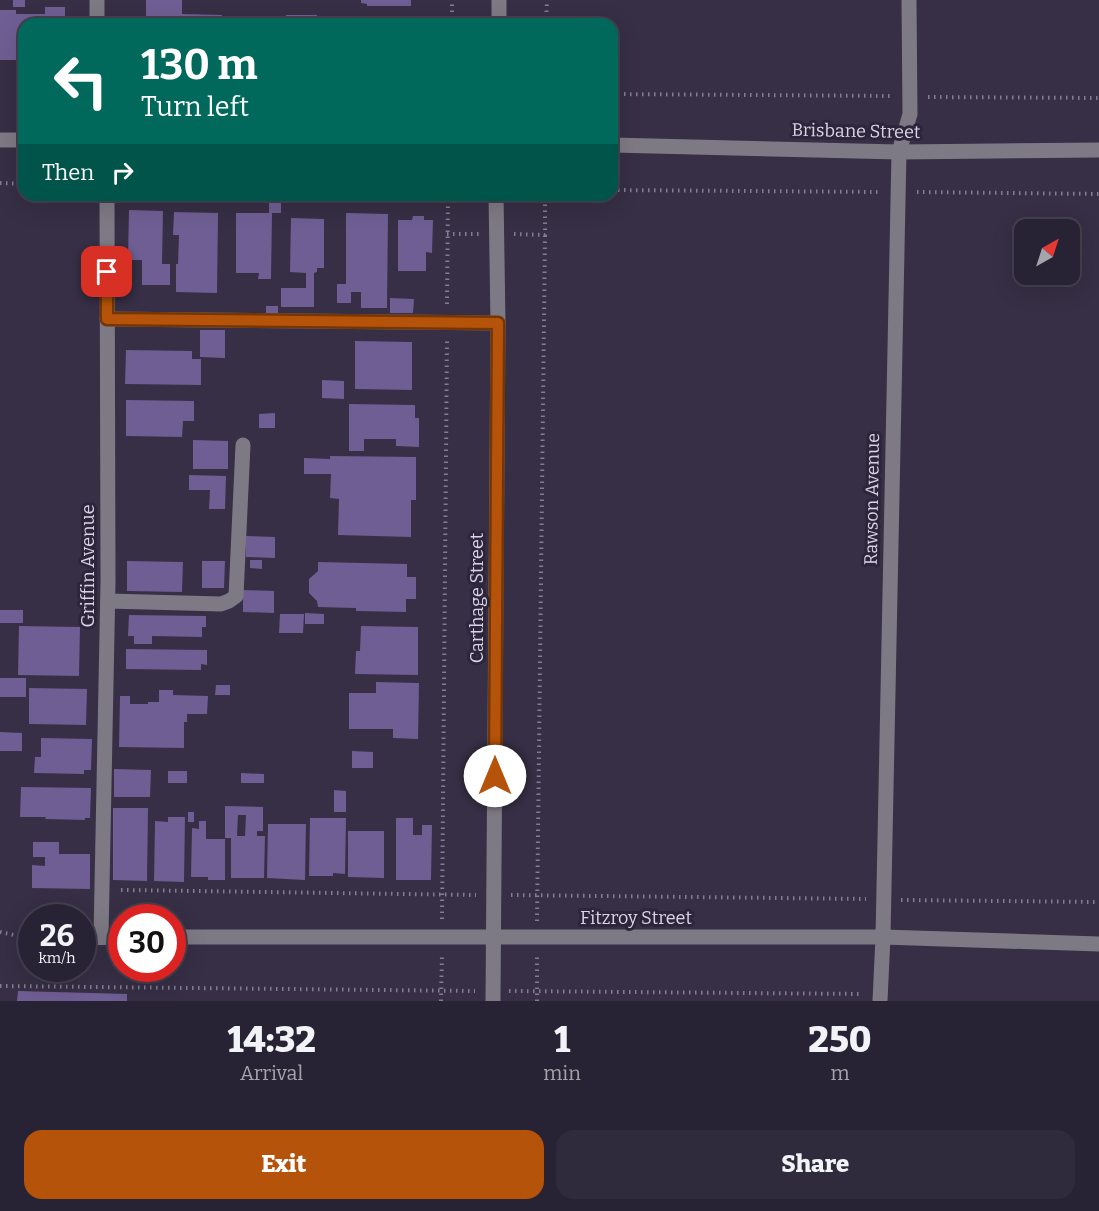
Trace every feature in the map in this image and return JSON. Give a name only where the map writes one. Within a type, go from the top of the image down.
[{"type":"street","points":[[97,0],[97,18]]},
{"type":"street","points":[[499,0],[499,18]]},
{"type":"street","name":"Rawson Avenue","points":[[880,998],[884,899],[898,152],[910,114],[909,0]]},
{"type":"street","points":[[0,140],[18,140]]},
{"type":"street","name":"Brisbane Street","points":[[618,145],[898,152],[1099,150]]},
{"type":"street","name":"Griffin Avenue","points":[[101,937],[108,601],[107,201]]},
{"type":"street","name":"Carthage Street","points":[[493,1001],[498,323],[496,201]]},
{"type":"street","points":[[107,319],[498,323]]},
{"type":"street","points":[[108,601],[221,603],[229,602],[236,596],[243,445]]},
{"type":"street","points":[[96,937],[108,937]]},
{"type":"street","name":"Fitzroy Street","points":[[186,937],[883,937],[1099,944]]},
{"type":"path","points":[[452,0],[452,18]]},
{"type":"path","points":[[546,18],[547,0]]},
{"type":"path","points":[[618,94],[1099,98]]},
{"type":"path","points":[[0,183],[18,184]]},
{"type":"path","points":[[618,190],[1099,194]]},
{"type":"path","points":[[442,917],[448,201]]},
{"type":"path","points":[[537,1001],[545,201]]},
{"type":"path","points":[[447,234],[480,234]]},
{"type":"path","points":[[513,234],[545,235]]},
{"type":"path","points":[[120,890],[460,894]]},
{"type":"path","points":[[494,895],[1099,902]]},
{"type":"path","points":[[0,932],[18,936]]},
{"type":"path","points":[[441,1001],[442,960]]},
{"type":"path","points":[[0,986],[465,991]]},
{"type":"path","points":[[517,991],[880,998]]},
{"type":"building","points":[[13,0],[25,0],[25,7],[13,7]]},
{"type":"building","points":[[146,0],[182,0],[182,14],[222,15],[222,18],[146,18]]},
{"type":"building","points":[[361,0],[411,0],[411,6],[367,6],[361,3]]},
{"type":"building","points":[[45,7],[65,7],[65,18],[18,18],[18,66],[17,60],[0,60],[0,10],[16,10],[16,14],[45,14]]},
{"type":"building","points":[[286,15],[317,15],[317,18],[286,18]]},
{"type":"building","points":[[346,17],[422,18],[346,18]]},
{"type":"building","points":[[269,201],[281,201],[281,213],[272,213],[271,279],[258,279],[259,273],[236,273],[236,213],[269,213]]},
{"type":"building","points":[[129,210],[163,211],[162,264],[170,264],[170,285],[142,285],[142,260],[128,260]]},
{"type":"building","points":[[174,212],[218,213],[217,293],[176,292],[179,235],[173,235]]},
{"type":"building","points":[[346,213],[388,214],[387,308],[361,308],[361,292],[351,292],[351,303],[337,303],[337,284],[346,284]]},
{"type":"building","points":[[413,216],[424,216],[424,220],[433,220],[432,253],[426,252],[426,271],[398,271],[398,220],[412,220]]},
{"type":"building","points":[[291,218],[324,219],[324,268],[317,268],[317,272],[314,273],[314,307],[281,307],[281,288],[306,288],[306,273],[290,272]]},
{"type":"building","points":[[390,298],[414,299],[413,313],[390,313]]},
{"type":"building","points":[[266,306],[278,306],[278,316],[266,315]]},
{"type":"building","points":[[200,330],[225,330],[225,358],[200,357]]},
{"type":"building","points":[[355,341],[412,342],[412,390],[355,389]]},
{"type":"building","points":[[126,350],[192,351],[192,359],[201,359],[201,385],[125,384]]},
{"type":"building","points":[[322,380],[344,381],[344,399],[322,398]]},
{"type":"building","points":[[126,400],[194,401],[194,421],[183,421],[182,437],[126,436]]},
{"type":"building","points":[[349,404],[415,405],[415,418],[419,418],[419,447],[396,446],[396,439],[364,439],[364,451],[349,451]]},
{"type":"building","points":[[275,413],[275,428],[259,428],[259,414]]},
{"type":"building","points":[[193,440],[228,441],[228,469],[193,469]]},
{"type":"building","points":[[330,456],[416,457],[416,500],[411,500],[411,537],[338,535],[339,499],[330,498],[331,474],[304,474],[304,458],[330,459]]},
{"type":"building","points":[[189,475],[226,476],[225,509],[209,509],[210,490],[189,490]]},
{"type":"building","points":[[246,536],[275,537],[275,558],[246,557]]},
{"type":"building","points":[[250,560],[262,560],[262,569],[250,568]]},
{"type":"building","points":[[127,561],[183,562],[182,592],[127,591]]},
{"type":"building","points":[[202,561],[225,561],[224,588],[202,588]]},
{"type":"building","points":[[318,562],[407,564],[407,577],[416,577],[416,599],[406,599],[406,612],[356,611],[356,608],[318,607],[317,601],[309,593],[309,579],[318,571]]},
{"type":"building","points":[[243,590],[274,591],[274,613],[243,612]]},
{"type":"building","points":[[0,610],[23,610],[23,623],[0,623]]},
{"type":"building","points":[[305,613],[324,614],[324,624],[305,624]]},
{"type":"building","points":[[280,614],[304,614],[303,633],[279,633]]},
{"type":"building","points":[[129,615],[206,616],[206,627],[202,627],[202,637],[152,636],[152,644],[134,644],[134,636],[128,636]]},
{"type":"building","points":[[19,626],[80,627],[79,676],[18,675]]},
{"type":"building","points":[[361,626],[418,627],[418,675],[355,674],[356,651],[360,651]]},
{"type":"building","points":[[126,649],[207,650],[207,665],[201,664],[201,670],[126,669]]},
{"type":"building","points":[[0,678],[26,678],[26,697],[0,697]]},
{"type":"building","points":[[376,682],[419,683],[418,739],[393,738],[393,729],[349,729],[349,693],[376,693]]},
{"type":"building","points":[[216,685],[230,685],[230,695],[215,695]]},
{"type":"building","points":[[29,688],[87,689],[86,725],[29,724]]},
{"type":"building","points":[[159,690],[173,690],[173,695],[208,696],[207,714],[187,714],[187,722],[184,722],[184,748],[119,747],[120,696],[130,696],[130,704],[148,704],[148,702],[159,702]]},
{"type":"building","points":[[0,732],[22,733],[22,751],[0,751]]},
{"type":"building","points":[[41,738],[92,739],[91,770],[84,770],[84,774],[34,773],[35,757],[41,757]]},
{"type":"building","points":[[352,751],[373,752],[373,768],[352,768]]},
{"type":"building","points":[[114,769],[151,770],[150,797],[114,797]]},
{"type":"building","points":[[168,771],[187,771],[187,783],[168,783]]},
{"type":"building","points":[[241,773],[264,774],[264,783],[241,783]]},
{"type":"building","points":[[21,787],[91,788],[90,818],[85,818],[85,820],[20,817]]},
{"type":"building","points":[[334,790],[346,791],[346,812],[334,812]]},
{"type":"building","points":[[225,806],[263,807],[263,831],[257,831],[257,836],[265,836],[264,878],[231,878],[231,838],[225,838]],"holes":[[[238,815],[246,815],[245,836],[237,836]]]},
{"type":"building","points":[[113,808],[148,808],[147,881],[113,880]]},
{"type":"building","points":[[188,812],[194,812],[194,822],[188,822]]},
{"type":"building","points":[[168,817],[185,817],[184,882],[154,881],[155,821],[168,822]]},
{"type":"building","points":[[310,818],[346,818],[345,874],[309,876]]},
{"type":"building","points":[[396,818],[413,818],[413,835],[422,835],[422,825],[432,825],[431,880],[396,880]]},
{"type":"building","points":[[199,821],[206,821],[206,839],[225,839],[225,880],[191,877],[192,828],[199,829]]},
{"type":"building","points":[[268,824],[306,824],[305,880],[267,878]]},
{"type":"building","points":[[348,831],[384,831],[384,878],[348,877]]},
{"type":"building","points":[[33,842],[59,842],[59,854],[90,854],[90,889],[32,888],[32,865],[45,866],[45,857],[33,857]]},
{"type":"building","points":[[18,991],[127,994],[127,1001],[17,1001]]},
{"type":"route","points":[[107,272],[107,319],[498,323],[495,776]]}]
